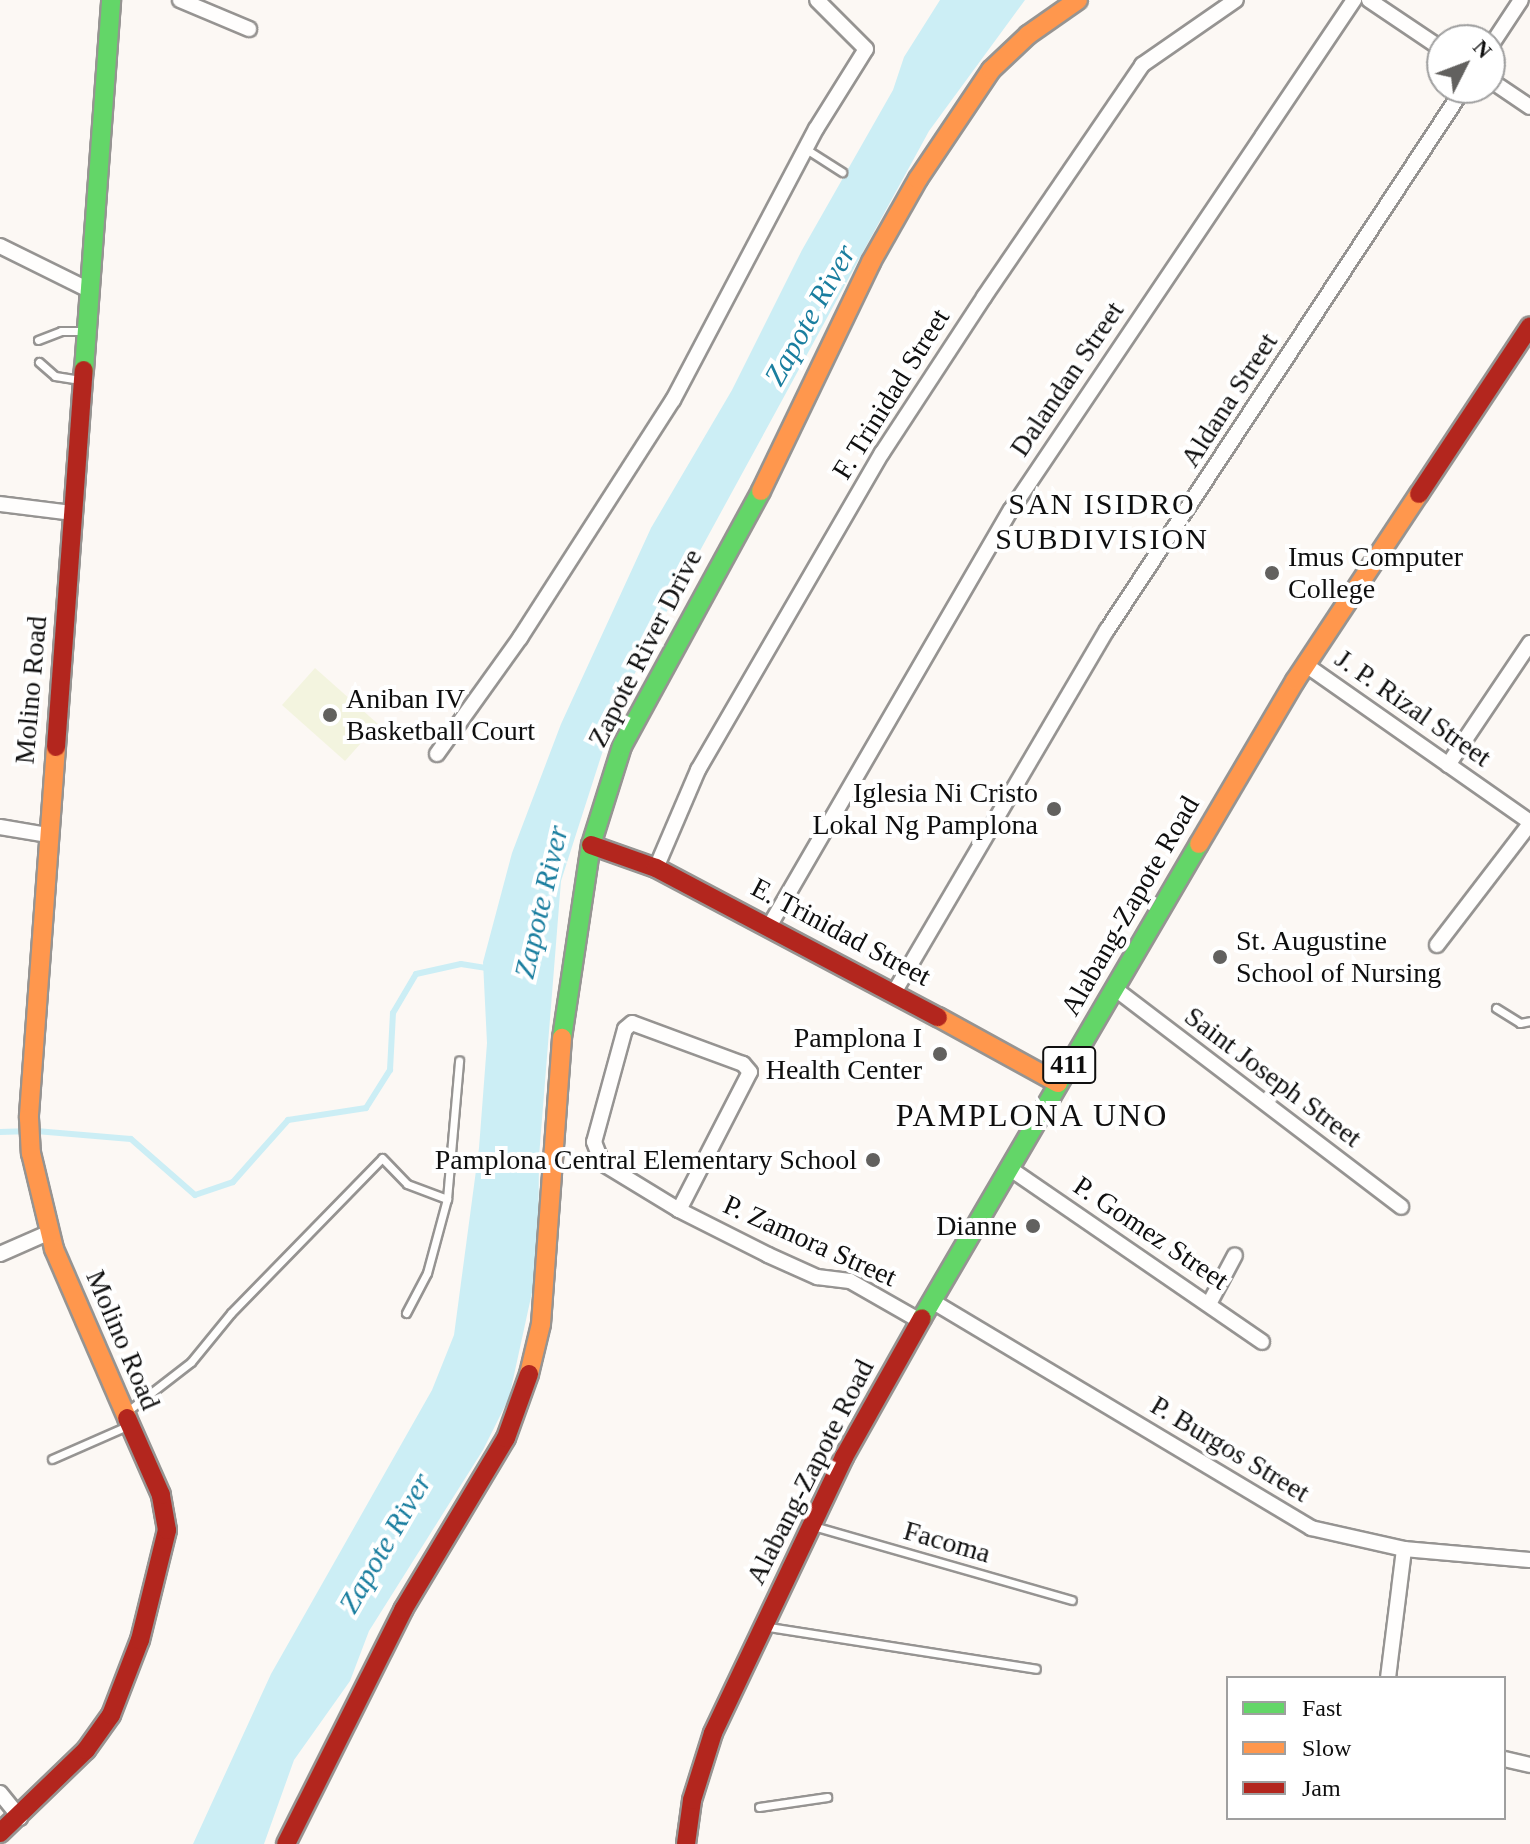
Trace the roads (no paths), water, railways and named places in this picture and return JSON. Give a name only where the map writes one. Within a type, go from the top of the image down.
[{"type":"main road","name":"Molino Road","points":[[0,1833],[20,1818],[111,1715],[140,1640],[167,1530],[161,1495],[126,1419],[50,1232],[31,1153],[29,1118],[111,0]]},
{"type":"main road","name":"Zapote River Drive","points":[[286,1844],[403,1610],[506,1438],[523,1400],[541,1324],[560,1050],[591,845],[637,711],[766,481],[871,262],[918,179],[991,70],[1028,35],[1078,0]]},
{"type":"main road","name":"Alabang-Zapote Road","points":[[686,1844],[692,1800],[713,1733],[812,1525],[920,1321],[1306,665],[1530,326]]},
{"type":"main road","name":"E. Trinidad Street","points":[[591,845],[656,868],[770,925],[1058,1083]]},
{"type":"street","points":[[180,0],[249,29]]},
{"type":"street","points":[[437,754],[520,638],[673,400],[806,149],[866,49],[817,0]]},
{"type":"street","name":"F. Trinidad Street","points":[[656,868],[698,770],[882,453],[984,297],[1142,65],[1236,0]]},
{"type":"street","name":"Dalandan Street","points":[[770,925],[1011,510],[1354,0]]},
{"type":"street","points":[[1369,0],[1426,38]]},
{"type":"street","points":[[1505,24],[1521,0]]},
{"type":"street","points":[[1506,91],[1530,107]]},
{"type":"street","name":"Aldana Street","points":[[895,991],[1107,630],[1453,104]]},
{"type":"street","points":[[0,246],[89,290]]},
{"type":"street","points":[[0,504],[72,513]]},
{"type":"street","points":[[1448,765],[1530,643]]},
{"type":"street","name":"J. P. Rizal Street","points":[[1306,665],[1530,823]]},
{"type":"street","points":[[1437,945],[1530,823]]},
{"type":"street","points":[[0,827],[48,835]]},
{"type":"street","name":"Saint Joseph Street","points":[[1114,988],[1401,1207]]},
{"type":"street","name":"P. Zamora Street","points":[[679,1210],[750,1072],[743,1064],[632,1023],[625,1029],[594,1147],[607,1167],[679,1210],[811,1275],[854,1283],[920,1321]]},
{"type":"street","name":"P. Gomez Street","points":[[1009,1168],[1262,1342]]},
{"type":"street","points":[[0,1254],[50,1232]]},
{"type":"street","points":[[1209,1304],[1235,1255]]},
{"type":"street","name":"P. Burgos Street","points":[[932,1301],[1311,1528],[1404,1549],[1530,1560]]},
{"type":"street","points":[[1388,1676],[1404,1549]]},
{"type":"street","points":[[1506,1759],[1530,1765]]},
{"type":"street","points":[[0,1793],[20,1818]]},
{"type":"lane","points":[[806,149],[842,172]]},
{"type":"lane","points":[[38,340],[61,331],[85,331]]},
{"type":"lane","points":[[39,362],[55,376],[81,380]]},
{"type":"lane","points":[[1496,1008],[1520,1023],[1530,1021]]},
{"type":"lane","points":[[406,1313],[427,1273],[447,1199],[459,1061]]},
{"type":"lane","points":[[52,1459],[126,1419],[191,1362],[231,1313],[382,1158],[407,1184],[447,1199]]},
{"type":"lane","name":"Facoma","points":[[812,1525],[1072,1600]]},
{"type":"lane","points":[[763,1626],[1036,1669]]},
{"type":"lane","points":[[759,1807],[827,1797]]},
{"type":"water","name":"Zapote River","points":[[940,0],[1025,0],[929,131],[654,635],[615,713],[561,881],[539,1157],[538,1265],[509,1398],[483,1450],[369,1631],[350,1681],[294,1760],[264,1844],[193,1844],[271,1674],[432,1390],[454,1335],[479,1148],[487,1043],[483,962],[512,853],[561,724],[651,528],[732,390],[802,250],[893,90],[904,57]]},
{"type":"waterway","name":"Zapote River","points":[[36,1131],[131,1139],[195,1195],[233,1182],[288,1120],[366,1108],[390,1070],[393,1013],[416,974],[461,964],[492,969]]},
{"type":"waterway","points":[[0,1132],[24,1131]]},
{"type":"place","name":"Imus Computer College","points":[[1272,573]]},
{"type":"place","name":"Aniban IV Basketball Court","points":[[330,715]]},
{"type":"place","name":"Iglesia Ni Cristo Lokal Ng Pamplona","points":[[1054,809]]},
{"type":"place","name":"St. Augustine School of Nursing","points":[[1220,957]]},
{"type":"place","name":"Pamplona I Health Center","points":[[940,1054]]},
{"type":"place","name":"Pamplona Central Elementary School","points":[[873,1160]]},
{"type":"place","name":"Dianne","points":[[1033,1226]]},
{"type":"district","name":"SAN ISIDRO SUBDIVISION","points":[[1102,521]]},
{"type":"district","name":"PAMPLONA UNO","points":[[1032,1115]]}]
